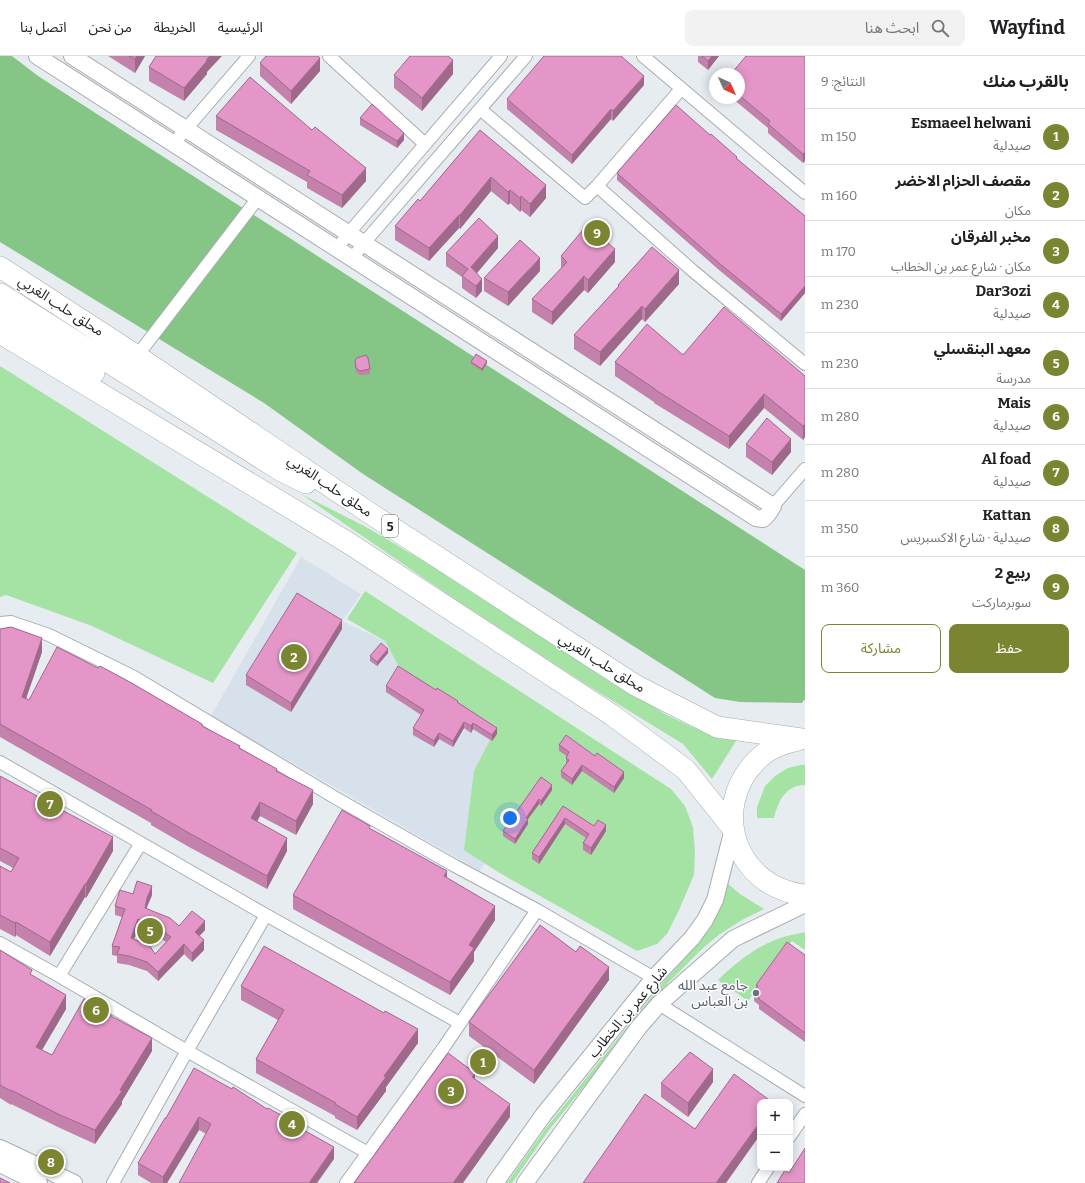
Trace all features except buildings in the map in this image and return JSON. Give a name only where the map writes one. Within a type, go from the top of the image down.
[{"type":"highway","name":"محلق حلب الغربي","points":[[0,267],[137,356],[368,512],[635,685],[717,727],[804,738]]},
{"type":"highway","points":[[0,294],[280,470],[368,512]]},
{"type":"highway","points":[[0,313],[267,485],[347,542]]},
{"type":"highway","points":[[0,333],[347,542],[612,715],[686,770],[733,829]]},
{"type":"highway","points":[[804,738],[772,749],[759,758],[748,770],[740,783],[732,814],[733,829],[737,845],[744,859],[754,871],[766,882],[780,890],[805,895]]},
{"type":"street","points":[[37,56],[756,518],[763,519],[805,469]]},
{"type":"street","points":[[72,56],[773,506]]},
{"type":"street","points":[[173,144],[249,56]]},
{"type":"street","points":[[329,56],[425,144]]},
{"type":"street","points":[[337,249],[348,234],[501,56]]},
{"type":"street","points":[[352,259],[526,56]]},
{"type":"street","points":[[643,56],[805,193]]},
{"type":"street","points":[[480,109],[585,198],[681,89]]},
{"type":"street","points":[[596,186],[693,271],[805,364]]},
{"type":"street","points":[[137,356],[258,198]]},
{"type":"street","points":[[0,623],[11,622],[49,635],[134,677],[334,797],[448,862],[537,910],[654,978]]},
{"type":"street","points":[[0,762],[266,915],[460,1023]]},
{"type":"street","name":"شارع عمر بن الخطاب","points":[[496,1183],[544,1114],[654,978],[692,938],[705,920],[715,900],[733,829]]},
{"type":"street","points":[[59,976],[141,843]]},
{"type":"street","name":"شارع عمر بن الخطاب","points":[[525,1183],[639,1027],[659,1004],[733,939],[805,904]]},
{"type":"street","points":[[346,1183],[460,1023],[537,910]]},
{"type":"street","points":[[113,1183],[266,915]]},
{"type":"street","points":[[0,943],[368,1153]]},
{"type":"street","points":[[659,1004],[805,1096]]},
{"type":"street","points":[[791,1135],[805,1114]]},
{"type":"street","points":[[0,1148],[74,1183]]},
{"type":"street","points":[[0,1164],[39,1183]]},
{"type":"street","points":[[758,1183],[766,1171]]},
{"type":"shaded area","points":[[301,557],[361,594],[342,621],[385,641],[400,669],[570,733],[480,871],[211,716]]},
{"type":"green space","points":[[0,56],[12,56],[38,76],[805,570],[805,699],[802,703],[740,702],[715,698],[363,474],[264,403],[0,242]]},
{"type":"green space","points":[[0,366],[297,553],[213,683],[92,626],[6,595],[0,597]]},
{"type":"green space","points":[[301,494],[366,527],[466,586],[595,671],[667,715],[692,727],[738,738],[712,779],[683,744],[582,682],[460,603]]},
{"type":"green space","points":[[365,591],[671,789],[685,806],[693,827],[695,853],[694,875],[667,934],[657,944],[637,951],[498,872],[464,850],[474,771],[492,736],[400,669],[385,641],[347,619]]},
{"type":"green space","points":[[805,765],[805,785],[793,788],[784,795],[774,818],[757,818],[757,807],[765,786],[775,776],[788,768]]},
{"type":"green space","points":[[727,883],[740,894],[764,909],[742,920],[720,934],[703,948],[668,983],[549,1130],[512,1183],[507,1183],[546,1128],[665,980],[699,943],[713,922],[722,901]]},
{"type":"green space","points":[[805,932],[805,950],[792,941],[748,1001],[718,980],[732,967],[756,949],[774,940]]},
{"type":"place","name":"ربيع 2","points":[[597,233]]},
{"type":"place","name":"مقصف الحزام الاخضر","points":[[294,657]]},
{"type":"place","name":"Al foad","points":[[50,804]]},
{"type":"place","name":"معهد البنقسلي","points":[[150,931]]},
{"type":"place","name":"جامع عبد الله بن العباس","points":[[756,993]]},
{"type":"place","name":"Mais","points":[[96,1010]]},
{"type":"place","name":"Esmaeel helwani","points":[[483,1062]]},
{"type":"place","name":"مخبر الفرقان","points":[[451,1091]]},
{"type":"place","name":"Dar3ozi","points":[[292,1124]]},
{"type":"place","name":"Kattan","points":[[51,1162]]}]
